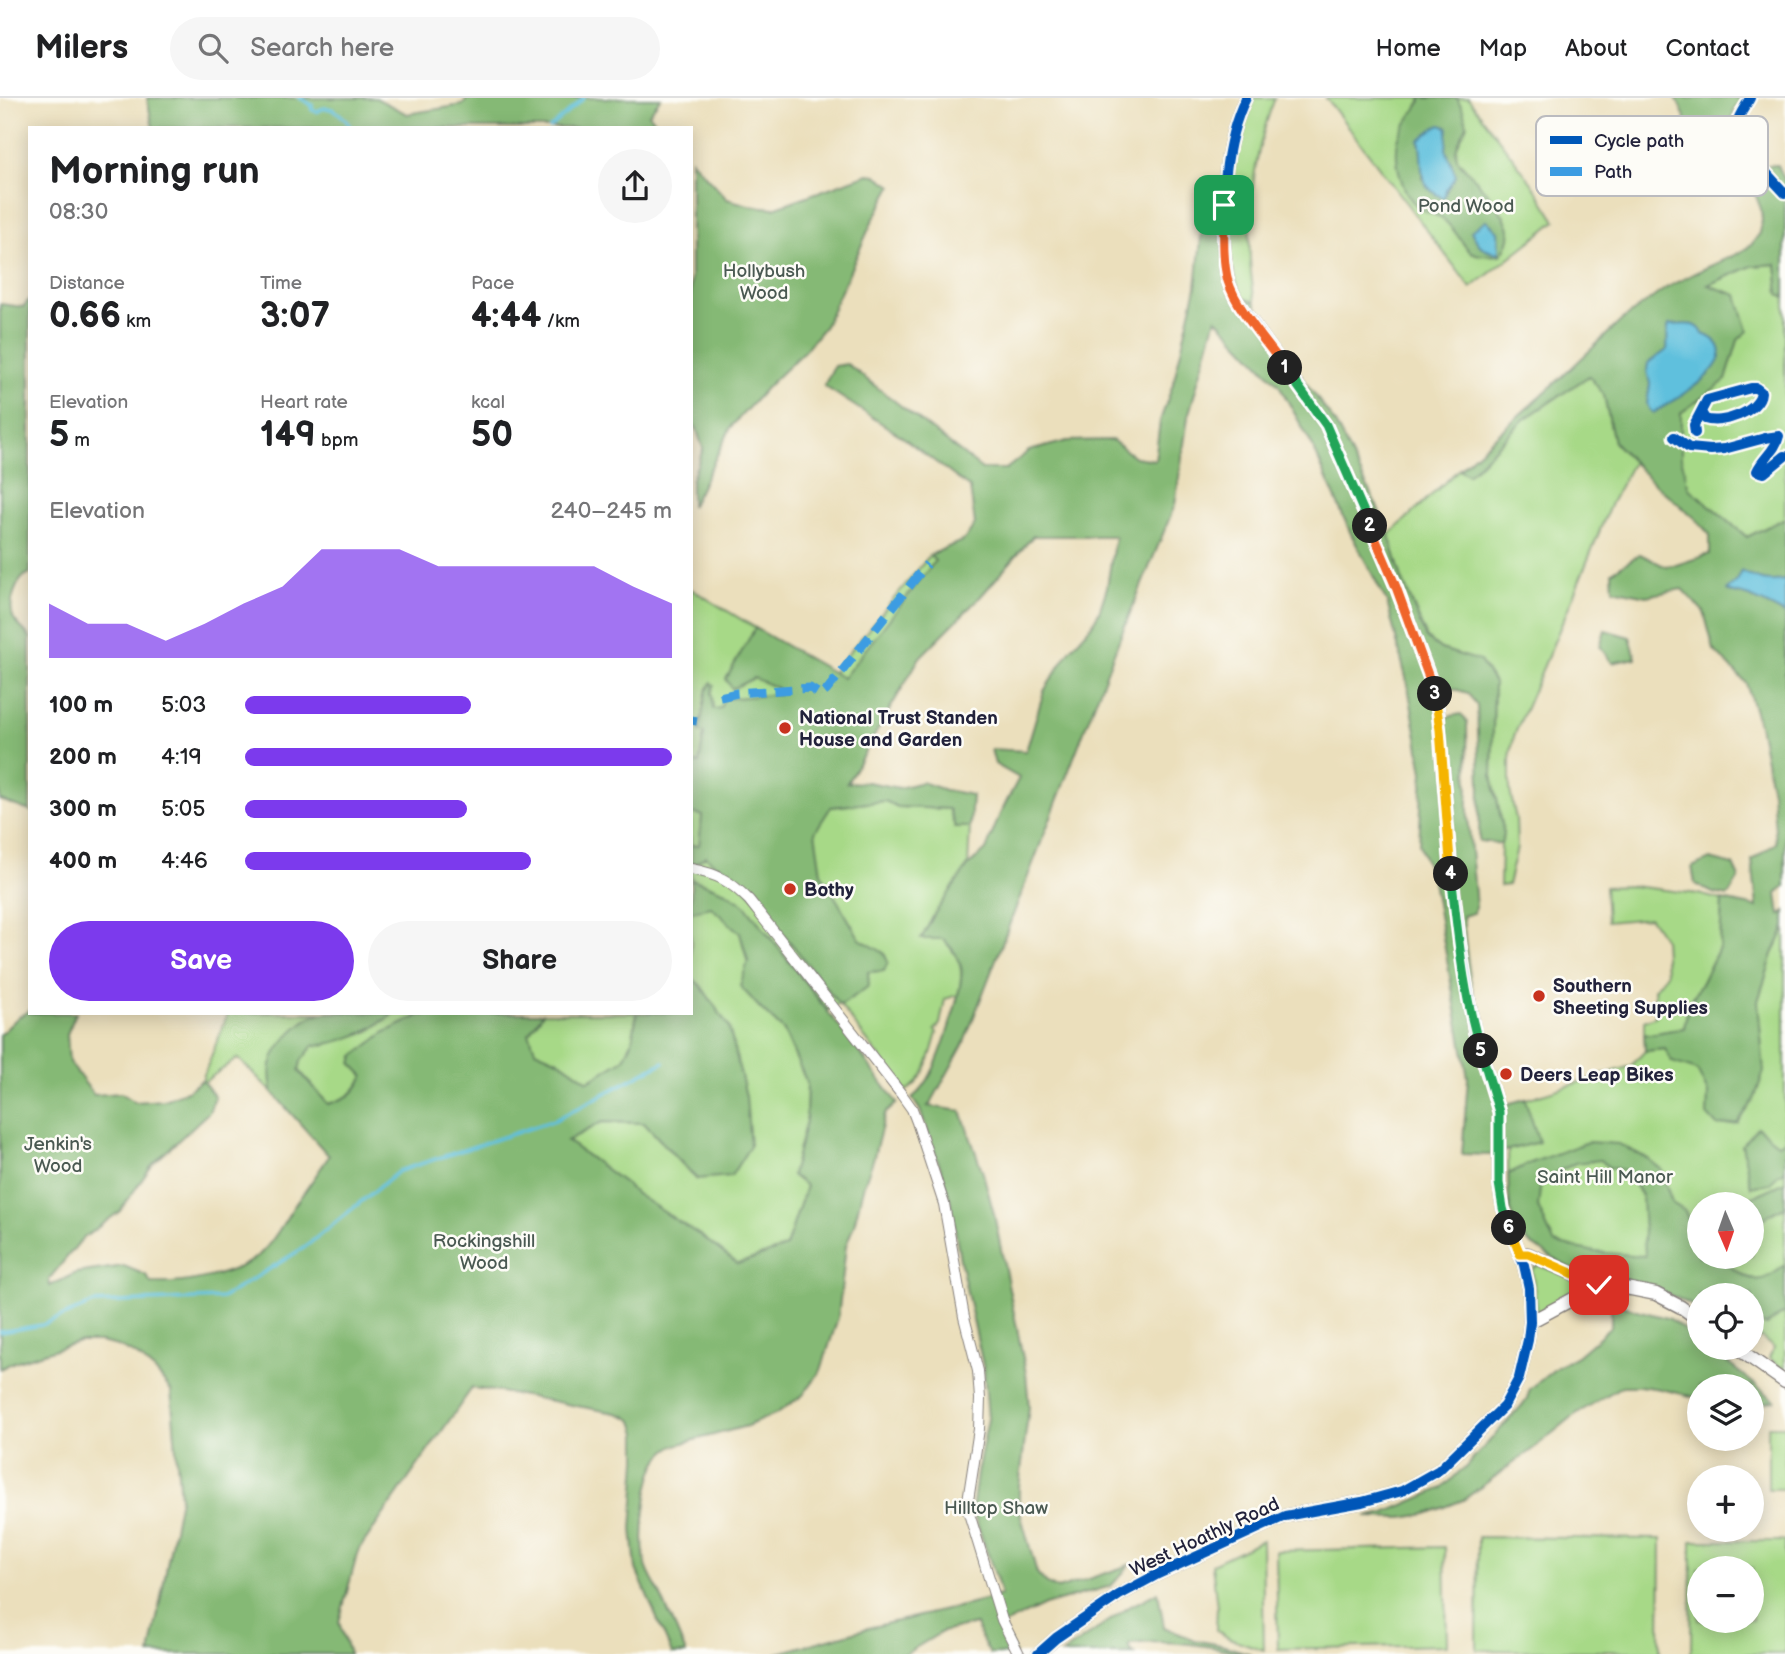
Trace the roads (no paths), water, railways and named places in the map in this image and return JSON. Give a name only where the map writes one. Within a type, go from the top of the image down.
[{"type":"street","name":"West Hoathly Road","points":[[1038,1654],[1056,1638],[1119,1595],[1156,1575],[1285,1516],[1362,1502],[1402,1491],[1439,1471],[1504,1406],[1519,1378],[1528,1340],[1529,1288],[1524,1265],[1503,1208],[1499,1183],[1499,1112],[1474,1031],[1460,944],[1439,720],[1433,686],[1396,587],[1326,425],[1237,301],[1228,280],[1224,205],[1228,155],[1238,114],[1246,98]]},
{"type":"street","points":[[693,870],[722,877],[749,900],[912,1109],[944,1203],[962,1305],[978,1371],[979,1429],[967,1507],[1002,1620],[1019,1654]]},
{"type":"street","points":[[1520,1254],[1528,1254],[1599,1285],[1656,1294],[1687,1311]]},
{"type":"street","points":[[1530,1322],[1599,1285]]},
{"type":"street","points":[[1754,1360],[1785,1382]]},
{"type":"water","points":[[1440,125],[1448,127],[1446,149],[1456,176],[1444,198],[1428,188],[1424,181],[1419,140]]},
{"type":"water","points":[[1486,220],[1498,231],[1499,253],[1482,247],[1471,231]]},
{"type":"water","points":[[1689,324],[1697,327],[1717,343],[1721,354],[1716,365],[1705,377],[1653,413],[1647,403],[1650,384],[1648,363],[1667,350],[1669,325]]},
{"type":"water","points":[[1742,571],[1762,580],[1785,580],[1785,614],[1758,600],[1727,590],[1737,581]]},
{"type":"waterway","points":[[300,98],[312,105],[312,110],[317,112],[327,108],[336,111],[350,126]]},
{"type":"waterway","points":[[552,126],[584,98]]},
{"type":"waterway","points":[[0,1332],[42,1325],[94,1303],[222,1298],[305,1247],[399,1171],[555,1120],[664,1062]]},
{"type":"place","name":"National Trust Standen House and Garden","points":[[785,728]]},
{"type":"place","name":"Bothy","points":[[790,889]]},
{"type":"place","name":"Southern Sheeting Supplies","points":[[1539,996]]},
{"type":"place","name":"Deers Leap Bikes","points":[[1506,1074]]},
{"type":"park label","name":"Pond Wood","points":[[1466,205]]},
{"type":"park label","name":"Hollybush Wood","points":[[764,281]]},
{"type":"park label","name":"Jenkin's Wood","points":[[58,1154]]},
{"type":"park label","name":"Saint Hill Manor","points":[[1605,1176]]},
{"type":"park label","name":"Rockingshill Wood","points":[[484,1251]]},
{"type":"park label","name":"Hilltop Shaw","points":[[996,1507]]}]
